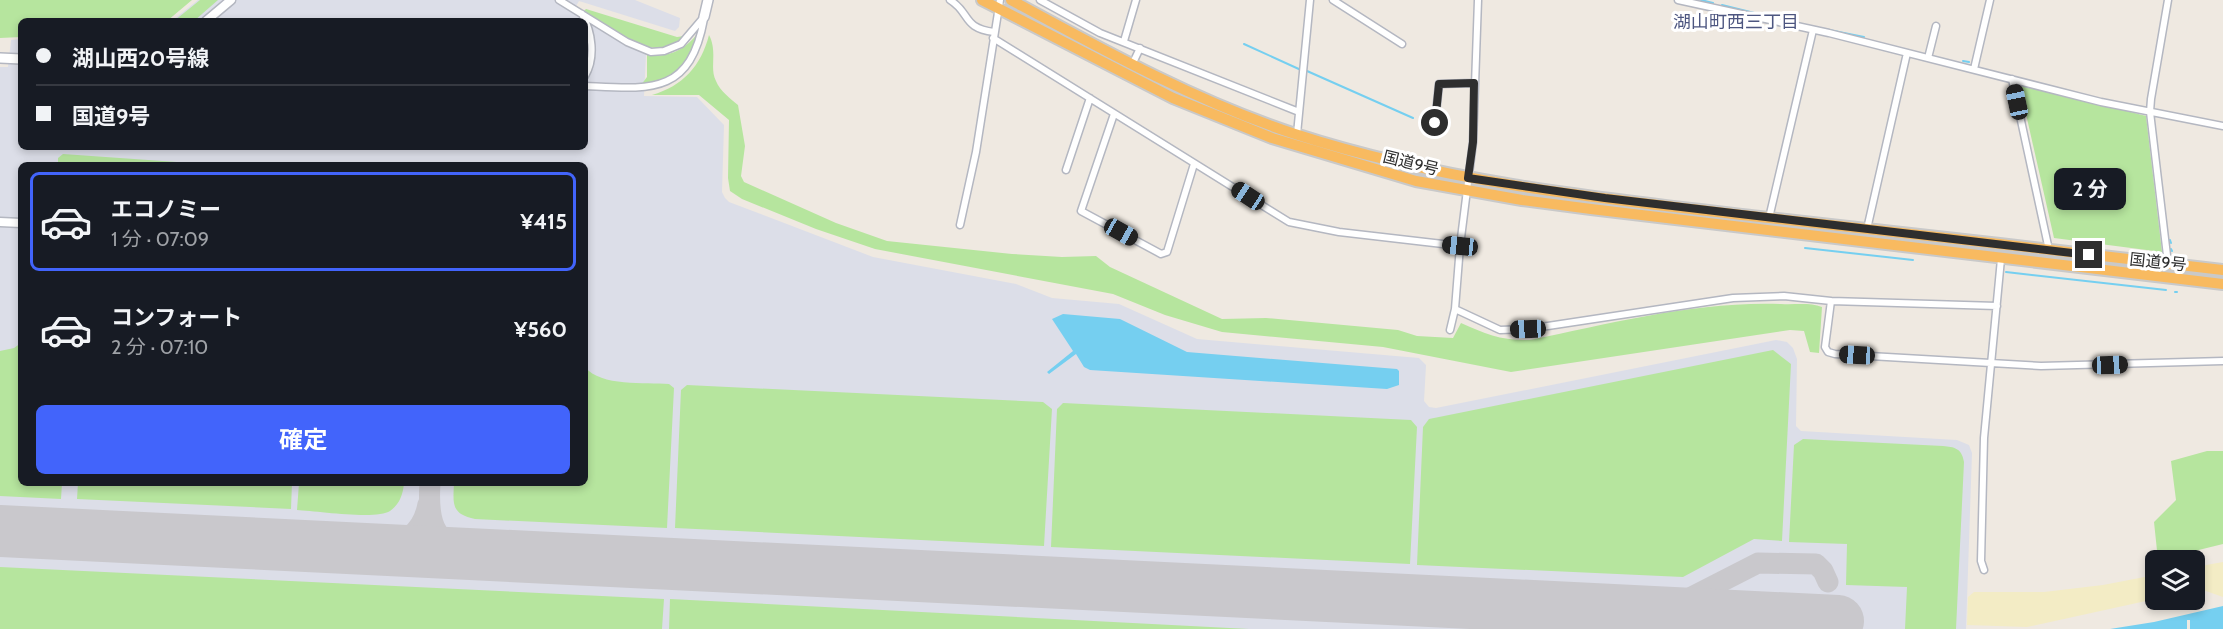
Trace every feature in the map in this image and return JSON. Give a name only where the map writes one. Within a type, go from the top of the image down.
[{"type":"highway","name":"国道9号","points":[[982,0],[999,5],[1173,98],[1241,126],[1343,160],[1416,181],[1466,191],[1591,209],[2223,284]]},
{"type":"highway","name":"国道9号","points":[[1011,0],[1132,66],[1217,104],[1297,134],[1394,163],[1468,178],[1594,197],[2223,270]]},
{"type":"main road","points":[[704,17],[708,0]]},
{"type":"main road","points":[[0,56],[18,54]]},
{"type":"main road","points":[[0,56],[18,59]]},
{"type":"street","points":[[211,18],[231,0]]},
{"type":"street","points":[[559,0],[588,18]]},
{"type":"street","points":[[950,0],[979,30],[994,35],[1114,114],[1295,224],[1339,232],[1460,246]]},
{"type":"street","points":[[1040,0],[1100,33],[1299,112]]},
{"type":"street","points":[[1124,41],[1136,0]]},
{"type":"street","points":[[1297,134],[1310,0]]},
{"type":"street","points":[[1333,0],[1401,44]]},
{"type":"street","points":[[1449,330],[1455,309],[1473,142],[1478,0]]},
{"type":"street","points":[[1678,0],[1813,30],[2101,102],[2223,126]]},
{"type":"street","points":[[1974,69],[1990,0]]},
{"type":"street","points":[[2168,264],[2150,112],[2169,0]]},
{"type":"street","points":[[960,225],[976,152],[999,5]]},
{"type":"street","points":[[581,14],[584,18]]},
{"type":"street","points":[[588,18],[634,46],[655,52],[668,50],[681,44],[704,17]]},
{"type":"street","points":[[588,86],[646,88],[671,79],[693,56],[704,17]]},
{"type":"street","points":[[588,25],[591,43],[588,79]]},
{"type":"street","points":[[1928,58],[1936,26]]},
{"type":"street","points":[[1769,218],[1813,30]]},
{"type":"street","points":[[1132,66],[1140,48]]},
{"type":"street","points":[[1867,229],[1907,53]]},
{"type":"street","points":[[588,69],[590,65]]},
{"type":"street","points":[[2012,79],[2049,250]]},
{"type":"street","points":[[1435,123],[1439,84],[1474,83]]},
{"type":"street","points":[[1066,170],[1090,98]]},
{"type":"street","points":[[1114,114],[1081,211],[1161,254],[1167,252],[1194,164]]},
{"type":"street","points":[[0,222],[18,223]]},
{"type":"street","points":[[1984,570],[1981,561],[1984,438],[2001,259]]},
{"type":"street","points":[[1455,309],[1500,330],[1528,329],[1733,298],[1784,296],[1832,301],[1997,306]]},
{"type":"street","points":[[1832,301],[1825,340],[1828,352],[2076,367],[2223,361]]},
{"type":"shaded area","points":[[198,0],[635,0],[680,18],[679,27],[675,31],[579,1],[576,6],[583,11],[579,17],[581,18],[176,18]]},
{"type":"shaded area","points":[[588,22],[627,46],[646,54],[644,96],[697,97],[724,125],[722,192],[729,202],[873,257],[1016,284],[1052,298],[1119,304],[1197,339],[1419,358],[1426,365],[1424,401],[1429,407],[1436,408],[1776,340],[1787,342],[1793,348],[1797,359],[1796,426],[1801,431],[1957,440],[1969,445],[1972,453],[1966,629],[0,629],[0,67],[8,67],[11,40],[18,39],[18,150],[588,150]]},
{"type":"green space","points":[[0,0],[192,0],[171,18],[18,18],[18,37],[0,38]]},
{"type":"green space","points":[[200,0],[218,0],[197,18],[178,18]]},
{"type":"green space","points":[[586,9],[677,37],[684,36],[675,44],[664,48],[639,45],[584,11]]},
{"type":"green space","points":[[697,34],[689,56],[678,70],[663,79],[641,85],[647,77],[647,54],[662,55],[675,52],[687,45]]},
{"type":"green space","points":[[709,35],[712,41],[713,71],[716,81],[738,105],[745,146],[741,176],[744,182],[836,223],[887,241],[1012,254],[1062,257],[1096,256],[1110,267],[1222,319],[1266,318],[1398,330],[1417,336],[1453,338],[1461,323],[1494,336],[1530,340],[1655,314],[1718,306],[1812,305],[1822,307],[1819,353],[1810,352],[1804,331],[1790,330],[1511,372],[1383,347],[1222,332],[1165,315],[1113,294],[875,249],[816,229],[742,199],[730,191],[728,178],[729,120],[699,95],[652,95],[673,86],[689,73],[701,56]]},
{"type":"green space","points":[[2019,83],[2146,116],[2162,252],[2054,238]]},
{"type":"green space","points":[[63,154],[177,162],[58,162],[58,158]]},
{"type":"green space","points":[[18,345],[18,486],[62,486],[61,499],[0,496],[0,351]]},
{"type":"green space","points":[[1773,350],[1791,364],[1782,541],[1754,539],[1683,577],[1417,565],[1423,427],[1429,419]]},
{"type":"green space","points":[[588,370],[612,381],[669,384],[674,388],[667,528],[475,519],[461,514],[454,502],[454,486],[588,486]]},
{"type":"green space","points":[[687,385],[1043,402],[1052,409],[1044,546],[675,528],[681,390]]},
{"type":"green space","points":[[1063,403],[1411,420],[1417,427],[1410,564],[1051,547],[1057,409]]},
{"type":"green space","points":[[1803,439],[1943,446],[1959,451],[1964,462],[1956,629],[1905,629],[1907,587],[1846,585],[1847,544],[1789,542],[1794,445]]},
{"type":"green space","points":[[2207,451],[2223,451],[2223,544],[2199,550],[2157,550],[2154,522],[2176,500],[2171,461]]},
{"type":"green space","points":[[78,486],[292,486],[291,509],[77,499]]},
{"type":"green space","points":[[299,486],[404,486],[396,505],[383,514],[360,515],[297,510]]},
{"type":"green space","points":[[0,567],[664,599],[662,629],[0,629]]},
{"type":"green space","points":[[670,599],[1249,629],[669,629]]},
{"type":"sand","points":[[2223,562],[2223,597],[2205,591],[2205,565]]},
{"type":"sand","points":[[2145,577],[2145,601],[2027,627],[1967,625],[1968,597],[1974,592],[2044,592]]},
{"type":"water","points":[[1063,314],[1120,319],[1187,352],[1397,369],[1399,385],[1387,389],[1090,370],[1084,367],[1076,354],[1049,374],[1047,372],[1073,351],[1052,319]]},
{"type":"water","points":[[2223,606],[2223,629],[2190,629],[2190,620],[2187,620],[2187,629],[2110,629],[2154,622]]},
{"type":"waterway","points":[[1701,0],[1713,3]]},
{"type":"waterway","points":[[1722,5],[1791,22]]},
{"type":"waterway","points":[[1814,27],[1864,37]]},
{"type":"waterway","points":[[1244,44],[1301,70]]},
{"type":"waterway","points":[[1963,61],[1969,62]]},
{"type":"waterway","points":[[1307,71],[1413,118]]},
{"type":"waterway","points":[[1301,122],[1302,112]]},
{"type":"waterway","points":[[1805,248],[1913,260]]},
{"type":"waterway","points":[[2006,272],[2166,290]]},
{"type":"taxiway","points":[[430,486],[430,513],[438,533],[445,541],[455,546],[484,554]]},
{"type":"taxiway","points":[[375,549],[394,545],[410,536],[422,523],[428,504]]},
{"type":"taxiway","points":[[1636,611],[1670,608],[1758,563],[1816,564],[1823,571],[1828,582]]},
{"type":"runway","points":[[0,531],[1838,621]]},
{"type":"district","name":"湖山町西三丁目","points":[[1736,22]]},
{"type":"route","points":[[1435,123],[1439,84],[1474,83],[1473,142],[1468,178],[1605,198],[2089,255]]}]
